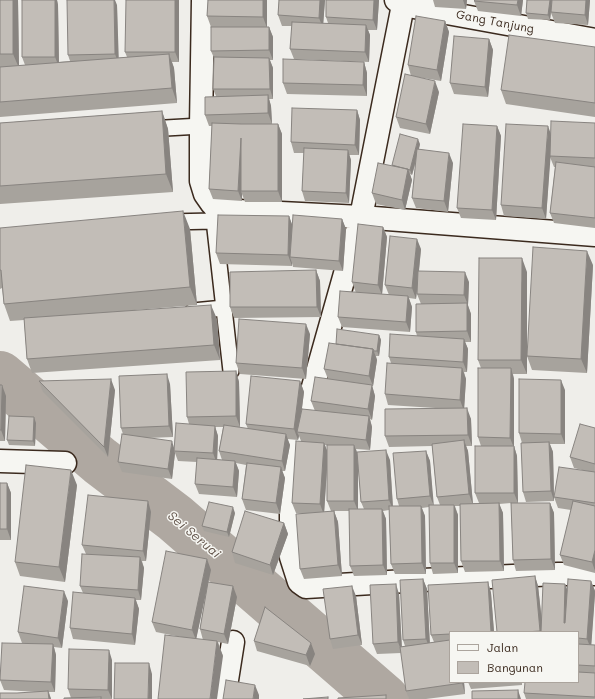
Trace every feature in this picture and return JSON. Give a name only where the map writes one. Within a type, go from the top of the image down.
[{"type":"street","points":[[203,0],[201,181],[213,212],[225,209],[361,217],[595,235]]},
{"type":"street","points":[[399,2],[361,217],[293,460],[291,494],[291,558],[299,582],[306,587],[414,580],[558,574],[595,574]]},
{"type":"street","name":"Gang Tanjung","points":[[399,2],[595,40]]},
{"type":"street","points":[[0,461],[65,463]]},
{"type":"street","points":[[224,699],[233,642]]},
{"type":"lane","points":[[131,130],[201,126]]},
{"type":"lane","points":[[150,223],[213,212],[231,371]]},
{"type":"lane","points":[[177,312],[224,308]]},
{"type":"building","points":[[0,0],[13,0],[13,54],[0,54]]},
{"type":"building","points":[[22,0],[55,0],[55,57],[22,57]]},
{"type":"building","points":[[67,0],[114,0],[115,54],[68,55]]},
{"type":"building","points":[[126,0],[175,0],[175,52],[125,52]]},
{"type":"building","points":[[208,0],[263,0],[263,17],[207,16]]},
{"type":"building","points":[[279,0],[320,0],[319,18],[278,15]]},
{"type":"building","points":[[326,0],[374,0],[373,20],[326,17]]},
{"type":"building","points":[[518,0],[517,5],[474,1]]},
{"type":"building","points":[[527,0],[550,0],[548,15],[526,13]]},
{"type":"building","points":[[552,0],[586,0],[585,15],[551,12]]},
{"type":"building","points":[[416,16],[445,21],[437,70],[408,65]]},
{"type":"building","points":[[292,22],[366,25],[365,52],[290,49]]},
{"type":"building","points":[[211,27],[269,27],[269,50],[211,51]]},
{"type":"building","points":[[509,35],[595,47],[595,103],[501,90]]},
{"type":"building","points":[[454,36],[489,39],[485,87],[450,83]]},
{"type":"building","points":[[169,54],[172,88],[0,102],[0,67]]},
{"type":"building","points":[[214,57],[269,58],[270,89],[213,89]]},
{"type":"building","points":[[283,59],[364,62],[363,85],[283,83]]},
{"type":"building","points":[[405,74],[435,81],[426,124],[396,117]]},
{"type":"building","points":[[268,95],[268,113],[205,115],[205,97]]},
{"type":"building","points":[[292,108],[357,110],[355,145],[291,142]]},
{"type":"building","points":[[162,111],[166,174],[0,186],[0,123]]},
{"type":"building","points":[[551,121],[595,123],[595,158],[550,156]]},
{"type":"building","points":[[212,123],[278,124],[278,191],[241,191],[241,138],[238,191],[209,189]]},
{"type":"building","points":[[463,124],[497,126],[492,210],[457,208]]},
{"type":"building","points":[[506,124],[548,126],[542,208],[501,205]]},
{"type":"building","points":[[400,134],[418,139],[410,170],[392,165]]},
{"type":"building","points":[[304,148],[348,150],[346,193],[302,191]]},
{"type":"building","points":[[417,149],[449,153],[444,201],[412,198]]},
{"type":"building","points":[[556,162],[595,167],[595,218],[550,213]]},
{"type":"building","points":[[378,163],[408,169],[402,200],[372,193]]},
{"type":"building","points":[[183,211],[190,287],[4,304],[0,270],[0,228]]},
{"type":"building","points":[[218,215],[289,216],[288,255],[216,253]]},
{"type":"building","points":[[293,215],[342,219],[339,261],[290,257]]},
{"type":"building","points":[[358,224],[383,227],[378,285],[352,282]]},
{"type":"building","points":[[390,236],[417,239],[412,288],[385,285]]},
{"type":"building","points":[[533,247],[587,251],[581,359],[527,356]]},
{"type":"building","points":[[479,258],[522,258],[521,360],[478,360]]},
{"type":"building","points":[[316,270],[317,307],[230,307],[230,272]]},
{"type":"building","points":[[418,271],[465,272],[464,295],[417,294]]},
{"type":"building","points":[[340,291],[408,296],[406,322],[338,317]]},
{"type":"building","points":[[467,303],[467,331],[416,332],[416,304]]},
{"type":"building","points":[[211,305],[214,345],[27,359],[24,318]]},
{"type":"building","points":[[239,319],[306,324],[302,368],[236,363]]},
{"type":"building","points":[[337,329],[379,335],[377,351],[374,351],[373,349],[336,344]]},
{"type":"building","points":[[390,334],[464,339],[463,362],[389,357]]},
{"type":"building","points":[[329,343],[373,349],[369,376],[324,369]]},
{"type":"building","points":[[387,363],[462,368],[460,400],[385,394]]},
{"type":"building","points":[[478,368],[511,368],[510,438],[478,437]]},
{"type":"building","points":[[236,371],[236,416],[187,417],[186,372]]},
{"type":"building","points":[[167,374],[169,426],[121,428],[119,376]]},
{"type":"building","points":[[251,376],[300,381],[294,429],[246,424]]},
{"type":"building","points":[[315,377],[372,385],[368,409],[311,401]]},
{"type":"building","points":[[111,379],[104,447],[39,381]]},
{"type":"building","points":[[519,379],[561,380],[561,434],[519,433]]},
{"type":"building","points":[[0,385],[2,385],[1,430],[0,430]]},
{"type":"building","points":[[467,408],[468,435],[385,436],[385,409]]},
{"type":"building","points":[[302,409],[369,416],[366,440],[297,432]]},
{"type":"building","points":[[9,416],[34,417],[33,441],[7,440]]},
{"type":"building","points":[[176,423],[215,426],[213,453],[174,451]]},
{"type":"building","points":[[580,424],[595,428],[595,464],[570,457]]},
{"type":"building","points":[[224,425],[286,434],[282,461],[219,451]]},
{"type":"building","points":[[122,434],[172,441],[168,469],[118,462]]},
{"type":"building","points":[[464,440],[469,494],[437,497],[432,444]]},
{"type":"building","points":[[296,441],[324,443],[320,504],[292,503]]},
{"type":"building","points":[[549,442],[551,491],[523,492],[521,443]]},
{"type":"building","points":[[327,445],[354,445],[354,501],[327,501]]},
{"type":"building","points":[[475,446],[514,446],[514,493],[475,493]]},
{"type":"building","points":[[386,450],[389,500],[361,502],[357,452]]},
{"type":"building","points":[[426,451],[430,496],[397,499],[393,453]]},
{"type":"building","points":[[197,458],[235,461],[233,487],[195,484]]},
{"type":"building","points":[[247,463],[281,467],[276,503],[242,499]]},
{"type":"building","points":[[26,465],[71,470],[59,567],[15,562]]},
{"type":"building","points":[[559,467],[595,472],[595,503],[554,497]]},
{"type":"building","points":[[0,483],[7,483],[7,529],[0,529]]},
{"type":"building","points":[[88,495],[148,501],[143,551],[82,545]]},
{"type":"building","points":[[573,501],[595,506],[595,550],[592,562],[560,555]]},
{"type":"building","points":[[209,502],[233,507],[227,532],[202,526]]},
{"type":"building","points":[[499,503],[500,561],[461,561],[460,504]]},
{"type":"building","points":[[511,503],[550,503],[551,559],[513,560]]},
{"type":"building","points":[[429,505],[454,505],[454,563],[430,563]]},
{"type":"building","points":[[389,506],[421,506],[422,563],[391,564]]},
{"type":"building","points":[[349,509],[382,509],[383,565],[350,566]]},
{"type":"building","points":[[245,511],[284,523],[270,565],[232,552]]},
{"type":"building","points":[[334,511],[338,565],[300,569],[296,514]]},
{"type":"building","points":[[166,551],[207,559],[192,630],[152,622]]},
{"type":"building","points":[[82,554],[140,557],[138,590],[80,586]]},
{"type":"building","points":[[535,576],[540,631],[497,631],[492,580]]},
{"type":"building","points":[[423,579],[426,639],[403,640],[400,580]]},
{"type":"building","points":[[568,579],[591,581],[587,639],[579,638],[579,631],[541,631],[543,583],[565,584],[565,623]]},
{"type":"building","points":[[208,582],[233,586],[224,634],[200,629]]},
{"type":"building","points":[[488,582],[491,631],[449,631],[449,634],[431,635],[428,585]]},
{"type":"building","points":[[396,584],[398,642],[373,644],[370,585]]},
{"type":"building","points":[[24,586],[64,591],[58,638],[18,632]]},
{"type":"building","points":[[352,586],[358,635],[330,639],[323,589]]},
{"type":"building","points":[[73,592],[135,598],[132,634],[70,628]]},
{"type":"building","points":[[265,607],[311,643],[306,655],[254,641]]},
{"type":"building","points":[[165,635],[217,641],[210,699],[158,699]]},
{"type":"building","points":[[449,640],[449,683],[462,683],[406,691],[400,647]]},
{"type":"building","points":[[2,643],[53,644],[51,682],[0,680]]},
{"type":"building","points":[[579,644],[595,645],[595,666],[579,665]]},
{"type":"building","points":[[69,649],[109,650],[108,690],[68,689]]},
{"type":"building","points":[[115,663],[149,663],[148,699],[114,699]]},
{"type":"building","points":[[579,672],[595,673],[595,697],[524,693],[525,683],[579,683]]},
{"type":"building","points":[[226,680],[255,685],[253,699],[223,699]]},
{"type":"building","points":[[518,690],[518,699],[472,699],[472,691]]},
{"type":"building","points":[[48,691],[49,699],[0,699],[0,693]]},
{"type":"building","points":[[386,695],[386,699],[338,699],[338,698]]},
{"type":"building","points":[[101,697],[101,699],[64,699],[64,698]]},
{"type":"building","points":[[328,697],[328,699],[303,699]]},
{"type":"waterway","name":"Sei Seruai","points":[[0,376],[100,461],[175,518],[384,699]]}]
